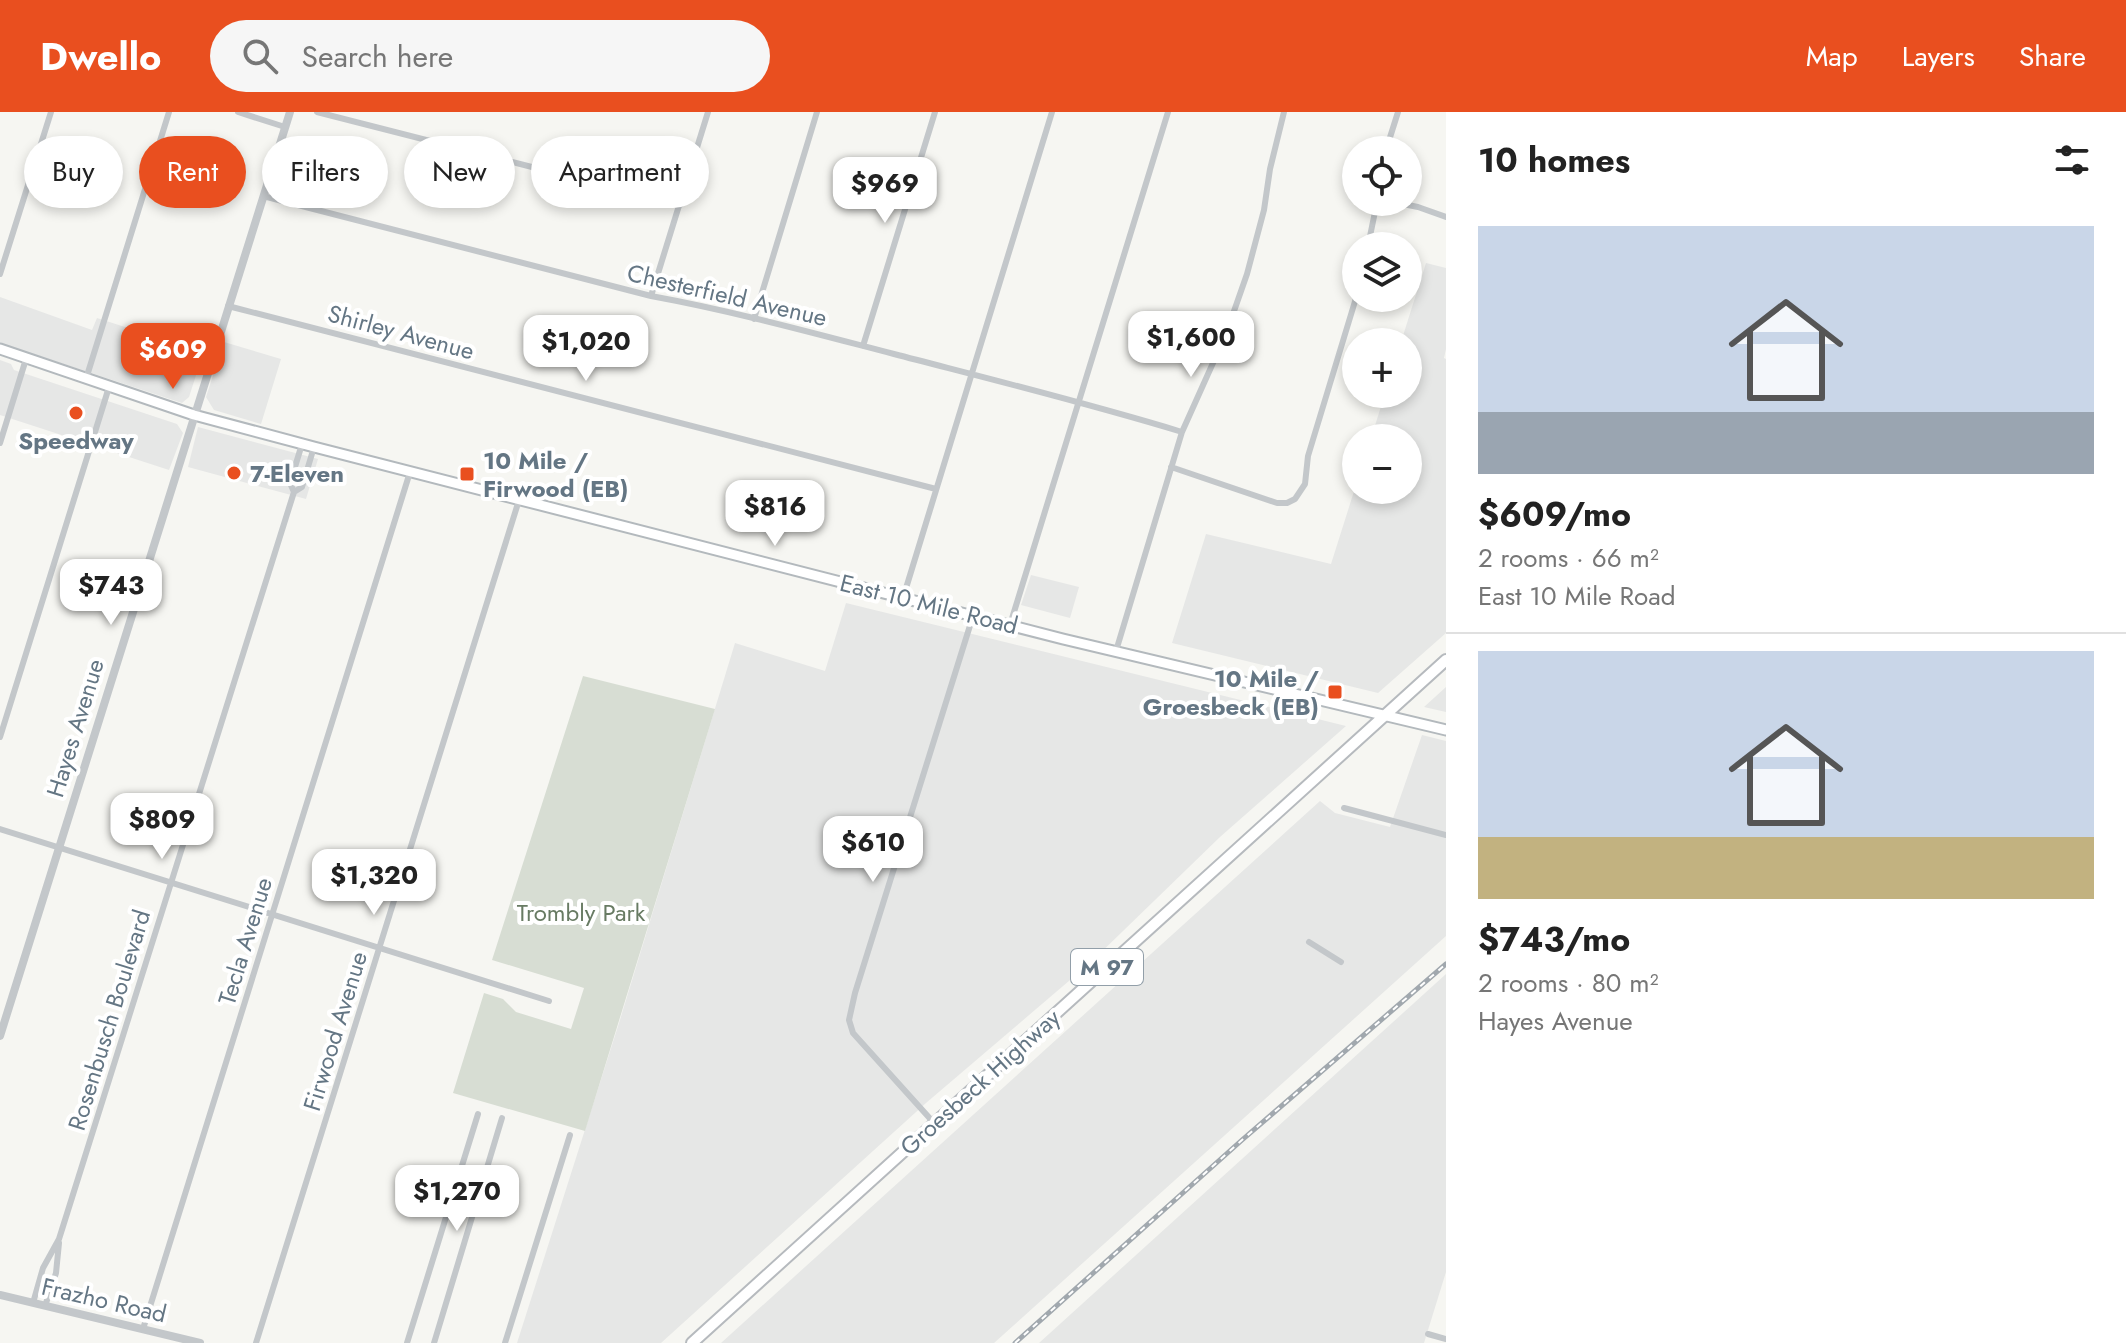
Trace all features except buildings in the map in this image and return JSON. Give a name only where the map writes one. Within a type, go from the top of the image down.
[{"type":"main road","name":"East 10 Mile Road","points":[[0,349],[194,415],[302,444],[973,616],[1446,730]]},
{"type":"main road","name":"Groesbeck Highway","points":[[692,1343],[1446,660]]},
{"type":"street","points":[[0,274],[51,112]]},
{"type":"street","points":[[86,379],[169,112]]},
{"type":"street","points":[[238,112],[285,127]]},
{"type":"street","name":"Hayes Avenue","points":[[282,136],[290,112]]},
{"type":"street","points":[[317,112],[531,167]]},
{"type":"street","points":[[699,136],[706,112]]},
{"type":"street","points":[[754,319],[817,112]]},
{"type":"street","points":[[863,346],[935,112]]},
{"type":"street","points":[[903,598],[1052,112]]},
{"type":"street","points":[[1010,625],[1168,112]]},
{"type":"street","points":[[1116,651],[1182,432],[1213,368],[1243,287],[1264,210],[1284,112]]},
{"type":"street","points":[[1390,136],[1398,112]]},
{"type":"street","name":"Hayes Avenue","points":[[0,1036],[262,199]]},
{"type":"street","name":"Chesterfield Avenue","points":[[310,208],[651,296],[863,346],[1182,432]]},
{"type":"street","points":[[651,296],[679,208]]},
{"type":"street","points":[[1422,208],[1446,217]]},
{"type":"street","name":"Shirley Avenue","points":[[228,306],[936,489]]},
{"type":"street","points":[[1171,467],[1277,503],[1295,499],[1305,484],[1308,456],[1352,312]]},
{"type":"street","points":[[0,443],[26,359]]},
{"type":"street","points":[[0,737],[109,387]]},
{"type":"street","name":"Rosenbusch Boulevard","points":[[294,492],[290,483],[302,444]]},
{"type":"street","name":"Rosenbusch Boulevard","points":[[33,1303],[43,1268],[59,1239],[294,492],[302,487],[314,447]]},
{"type":"street","name":"Tecla Avenue","points":[[143,1329],[410,472]]},
{"type":"street","name":"Firwood Avenue","points":[[256,1343],[519,500]]},
{"type":"street","points":[[934,1123],[853,1033],[849,1020],[866,955],[973,616]]},
{"type":"street","points":[[1344,808],[1446,835]]},
{"type":"street","points":[[0,829],[549,1001]]},
{"type":"street","points":[[1309,942],[1341,962]]},
{"type":"street","points":[[407,1343],[478,1114]]},
{"type":"street","points":[[434,1343],[502,1118]]},
{"type":"street","points":[[505,1343],[570,1135]]},
{"type":"street","name":"Rosenbusch Boulevard","points":[[45,1306],[56,1273],[59,1239]]},
{"type":"street","name":"Frazho Road","points":[[0,1295],[200,1343]]},
{"type":"street","points":[[1428,1334],[1446,1339]]},
{"type":"shaded area","points":[[1426,263],[1446,268],[1446,633],[1378,693],[1172,643],[1206,534],[1331,564],[1350,504],[1422,504],[1422,424],[1375,424],[1381,408],[1422,408],[1422,328],[1405,328],[1410,312],[1422,312],[1422,276]]},
{"type":"shaded area","points":[[0,297],[92,330],[97,318],[156,337],[153,348],[200,363],[189,397],[182,403],[0,343]]},
{"type":"shaded area","points":[[224,342],[281,359],[261,424],[214,410],[206,397]]},
{"type":"shaded area","points":[[0,360],[11,364],[14,370],[177,424],[183,433],[169,470],[0,415]]},
{"type":"shaded area","points":[[198,427],[318,459],[306,499],[188,467]]},
{"type":"shaded area","points":[[1031,575],[1079,587],[1070,618],[1021,605]]},
{"type":"shaded area","points":[[846,603],[1346,726],[1220,837],[1090,963],[926,1103],[661,1343],[517,1343],[735,643],[825,671]]},
{"type":"shaded area","points":[[1446,687],[1446,712],[1424,707]]},
{"type":"shaded area","points":[[1422,735],[1446,741],[1446,936],[994,1343],[721,1343],[1320,801],[1335,813],[1390,827]]},
{"type":"shaded area","points":[[1446,974],[1446,1272],[1424,1343],[1039,1343]]},
{"type":"green space","name":"Trombly Park","points":[[583,676],[715,709],[585,1131],[453,1093],[484,993],[503,999],[516,1012],[571,1029],[584,988],[492,960]]},
{"type":"railway","points":[[1015,1343],[1242,1140],[1446,964]]},
{"type":"place","name":"Speedway","points":[[76,413]]},
{"type":"place","name":"7-Eleven","points":[[234,473]]},
{"type":"place","name":"10 Mile / Firwood (EB)","points":[[467,474]]},
{"type":"place","name":"10 Mile / Groesbeck (EB)","points":[[1335,692]]}]
